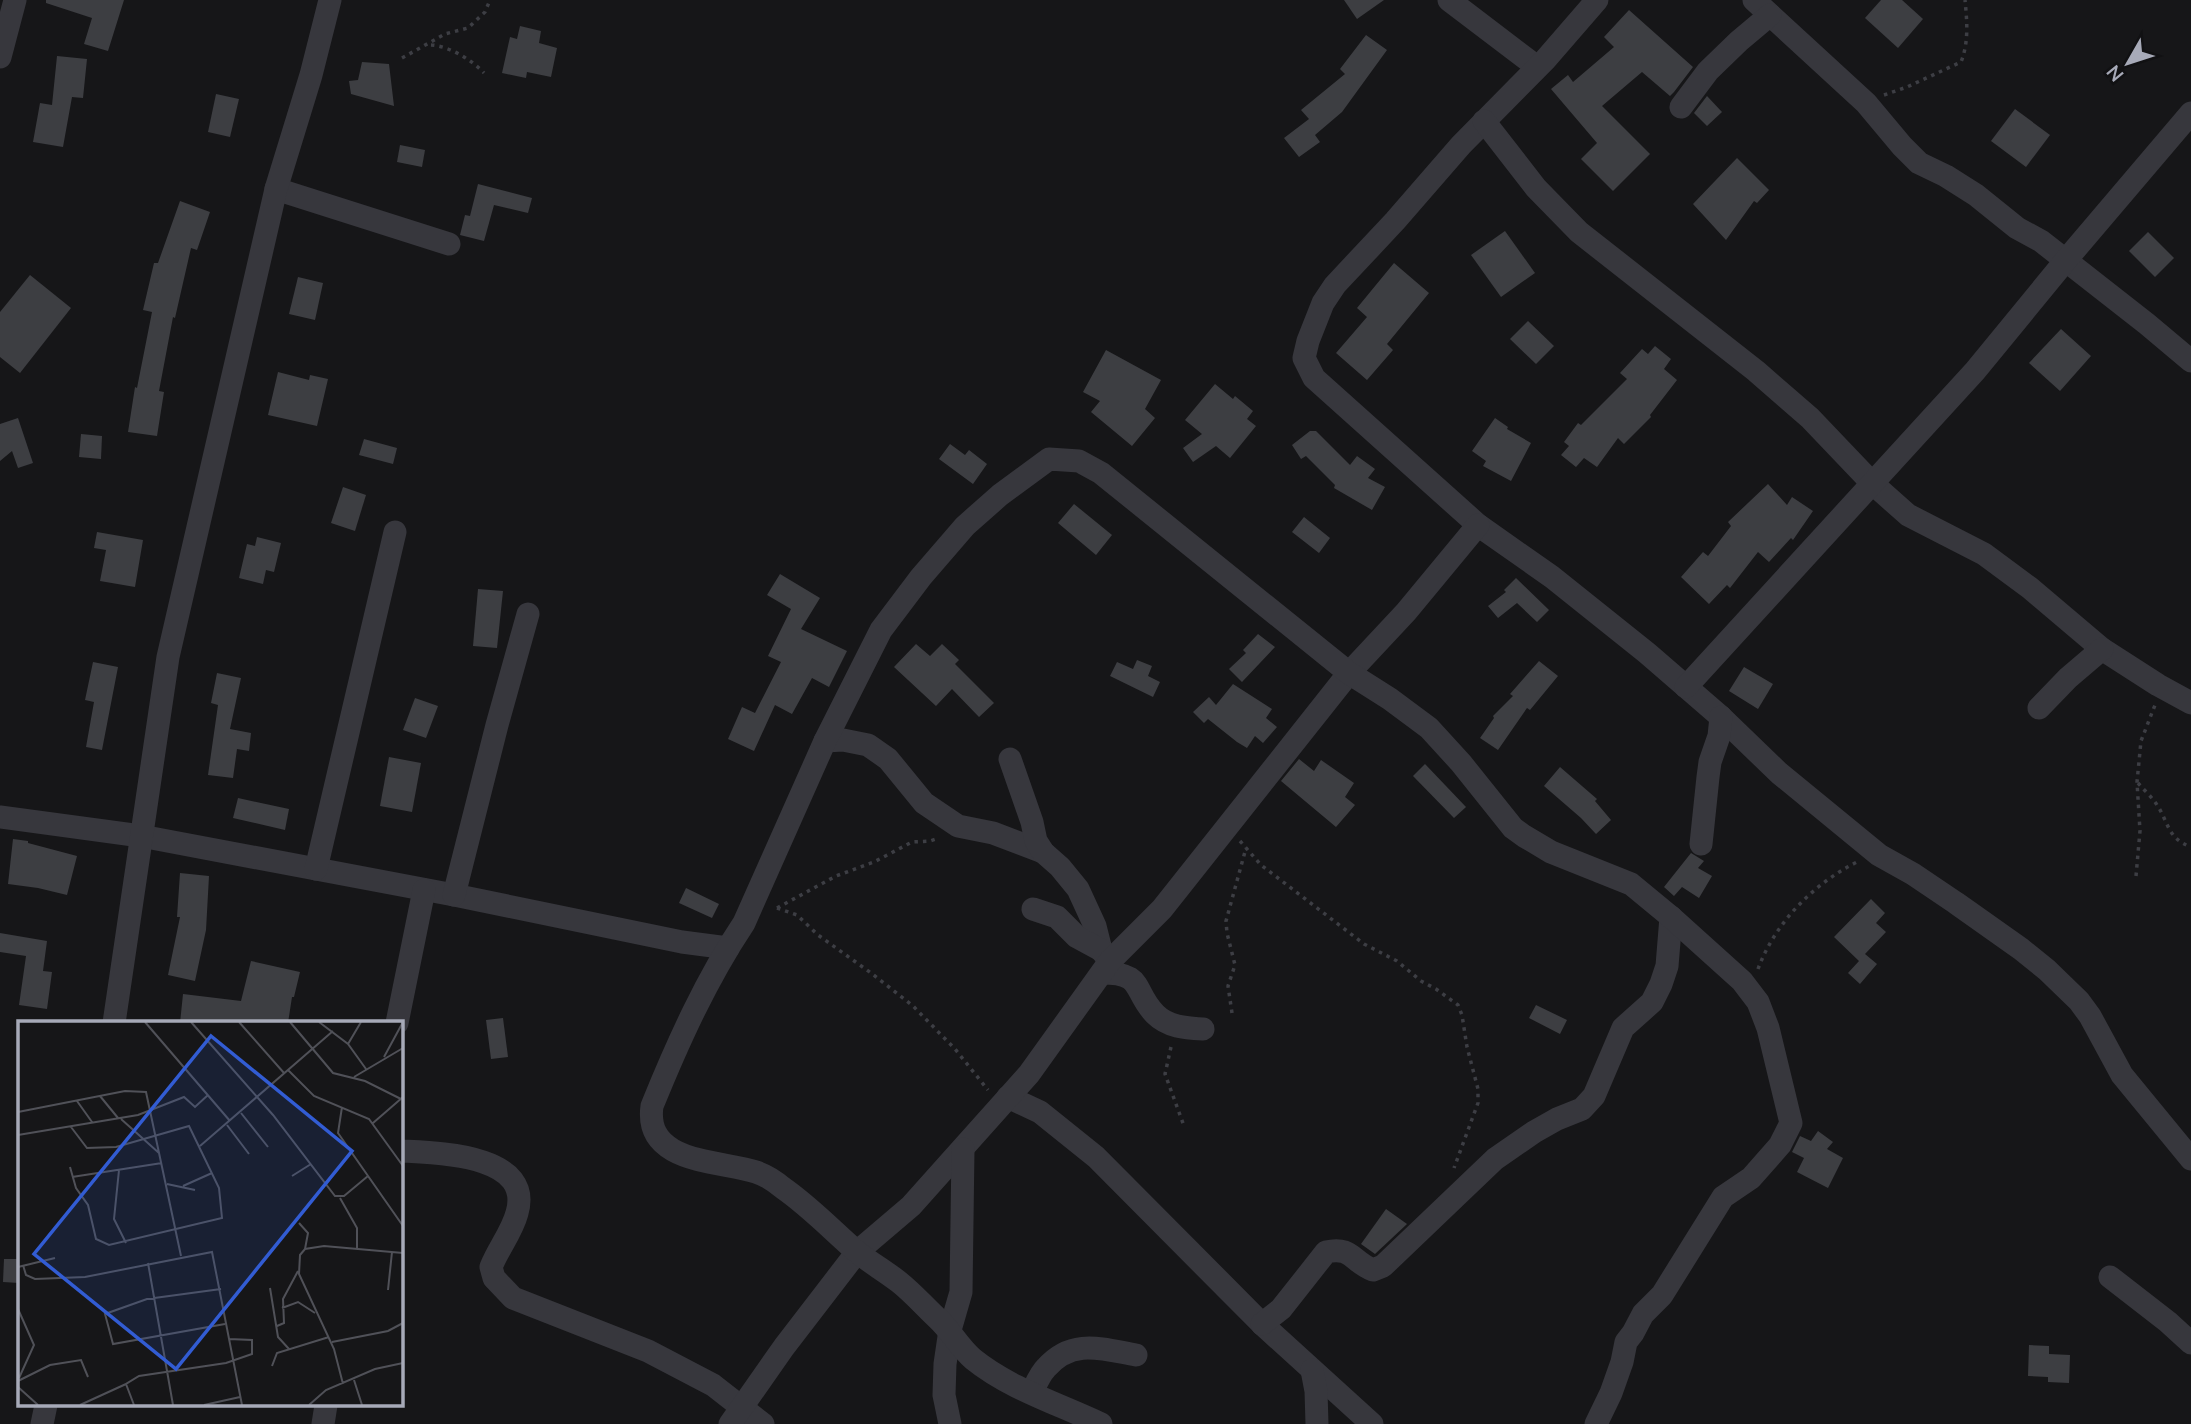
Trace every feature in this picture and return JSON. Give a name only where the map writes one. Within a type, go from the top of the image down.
[{"type":"street","points":[[0,57],[15,0]]},
{"type":"street","points":[[114,1021],[168,657],[276,189],[311,75],[330,0]]},
{"type":"street","points":[[1449,0],[1538,67]]},
{"type":"street","points":[[1597,0],[1335,285],[1324,303],[1304,358],[1314,378],[1478,525],[1552,576],[1647,653],[1721,717],[1779,773],[1879,855],[1927,883],[2021,949],[2073,995],[2090,1016],[2122,1075],[2191,1158]]},
{"type":"street","points":[[1681,107],[1708,72],[1739,41],[1762,7],[1866,103],[1919,163],[1946,176],[1976,195],[2017,228],[2041,240],[2191,361]]},
{"type":"street","points":[[1686,687],[1975,371],[2191,113]]},
{"type":"street","points":[[1484,121],[1536,188],[1579,232],[1756,371],[1810,418],[1871,483],[1908,515],[1984,554],[2030,588],[2102,649],[2191,703]]},
{"type":"street","points":[[276,189],[449,244]]},
{"type":"street","points":[[1101,1424],[1003,1379],[962,1348],[950,1330],[901,1284],[858,1252],[783,1187],[757,1172],[685,1156],[659,1138],[650,1118],[652,1106],[693,1010],[744,923],[825,741],[881,630],[921,577],[965,526],[1000,495],[1049,459],[1079,461],[1101,473],[1349,673],[1429,728],[1513,828],[1551,852],[1630,884],[1742,981],[1758,1002],[1768,1028],[1791,1123],[1780,1144],[1751,1178],[1723,1197],[1662,1295],[1643,1314],[1626,1342],[1611,1393],[1595,1424]]},
{"type":"street","points":[[736,1416],[784,1347],[858,1252],[912,1206],[1029,1074],[1104,961],[1162,909],[1349,673],[1406,612],[1478,525]]},
{"type":"street","points":[[316,869],[395,532]]},
{"type":"street","points":[[454,895],[528,614]]},
{"type":"street","points":[[2039,708],[2102,649]]},
{"type":"street","points":[[1701,844],[1709,769],[1719,736],[1721,717]]},
{"type":"street","points":[[825,741],[843,740],[868,745],[887,759],[924,803],[958,826],[993,833],[1043,852]]},
{"type":"street","points":[[1010,759],[1036,841],[1078,889],[1095,926],[1104,961]]},
{"type":"street","points":[[0,817],[141,836],[454,895],[682,942],[728,948]]},
{"type":"street","points":[[397,1021],[424,890]]},
{"type":"street","points":[[1033,909],[1057,917],[1104,961],[1130,978],[1156,1015],[1180,1028],[1203,1030]]},
{"type":"street","points":[[1262,1324],[1280,1309],[1326,1252],[1338,1249],[1346,1251],[1363,1266],[1373,1270],[1383,1266],[1495,1159],[1534,1132],[1582,1109],[1594,1096],[1623,1028],[1652,1002],[1661,984],[1667,966],[1671,917]]},
{"type":"street","points":[[1004,1101],[1040,1112],[1096,1157],[1262,1324],[1372,1424]]},
{"type":"street","points":[[950,1424],[944,1395],[945,1364],[950,1330],[961,1292],[962,1149]]},
{"type":"street","points":[[402,1151],[442,1153],[489,1163],[504,1171],[514,1184],[519,1194],[517,1213],[491,1267],[494,1278],[513,1298],[648,1351],[713,1385],[736,1416],[763,1424]]},
{"type":"street","points":[[2110,1277],[2191,1343]]},
{"type":"street","points":[[1031,1392],[1044,1369],[1074,1348],[1092,1347],[1136,1355]]},
{"type":"street","points":[[1312,1370],[1317,1424]]},
{"type":"street","points":[[43,1424],[46,1406]]},
{"type":"street","points":[[323,1424],[326,1406]]},
{"type":"path","points":[[402,58],[445,34],[468,28],[485,12],[490,0]]},
{"type":"path","points":[[1866,103],[1961,62],[1966,50],[1965,0]]},
{"type":"path","points":[[429,45],[445,47],[484,73]]},
{"type":"path","points":[[2136,876],[2140,831],[2137,782],[2141,741],[2154,709],[2158,685]]},
{"type":"path","points":[[2137,782],[2157,805],[2175,839],[2191,847]]},
{"type":"path","points":[[744,923],[836,876],[874,862],[912,842],[943,837],[958,826]]},
{"type":"path","points":[[1227,826],[1261,865],[1364,944],[1397,961],[1421,981],[1458,1005],[1478,1089],[1478,1103],[1454,1169]]},
{"type":"path","points":[[1233,1013],[1228,986],[1235,965],[1226,922],[1246,848]]},
{"type":"path","points":[[1758,1002],[1756,979],[1776,931],[1829,878],[1861,860],[1879,855]]},
{"type":"path","points":[[777,908],[797,915],[818,935],[913,1006],[1004,1101]]},
{"type":"path","points":[[1170,1024],[1172,1044],[1165,1074],[1184,1126]]},
{"type":"building","points":[[46,0],[124,0],[108,51],[84,44],[92,18],[46,3]]},
{"type":"building","points":[[1344,0],[1384,0],[1357,19]]},
{"type":"building","points":[[1881,0],[1902,0],[1923,19],[1898,48],[1865,18]]},
{"type":"building","points":[[1629,10],[1693,67],[1670,96],[1642,72],[1602,106],[1650,154],[1613,191],[1581,159],[1597,143],[1551,89],[1568,75],[1573,82],[1614,47],[1604,37]]},
{"type":"building","points":[[520,26],[541,31],[539,43],[557,48],[551,77],[527,72],[526,78],[502,73],[510,37],[517,39]]},
{"type":"building","points":[[1366,35],[1387,50],[1342,112],[1315,135],[1320,142],[1299,157],[1284,138],[1309,119],[1301,110],[1345,74],[1340,69]]},
{"type":"building","points":[[57,56],[87,59],[83,98],[72,97],[63,147],[33,142],[40,103],[52,105]]},
{"type":"building","points":[[362,62],[389,64],[394,106],[351,94],[349,81],[358,80]]},
{"type":"building","points":[[216,94],[239,99],[230,137],[208,132]]},
{"type":"building","points":[[1707,96],[1722,112],[1707,126],[1694,113]]},
{"type":"building","points":[[2015,109],[2050,135],[2026,167],[1991,141]]},
{"type":"building","points":[[400,145],[425,150],[422,167],[397,162]]},
{"type":"building","points":[[1737,158],[1769,190],[1757,203],[1754,201],[1726,240],[1693,204]]},
{"type":"building","points":[[478,184],[532,198],[528,213],[494,205],[484,241],[460,235],[465,215],[470,216]]},
{"type":"building","points":[[180,201],[210,212],[197,250],[191,248],[175,318],[173,317],[159,391],[164,392],[157,436],[128,432],[152,312],[143,310],[154,263],[158,263]]},
{"type":"building","points":[[1505,231],[1535,273],[1501,297],[1471,255]]},
{"type":"building","points":[[2148,232],[2174,258],[2155,277],[2129,251]]},
{"type":"building","points":[[1394,263],[1429,293],[1387,344],[1393,350],[1367,380],[1336,353],[1367,317],[1357,308]]},
{"type":"building","points":[[30,275],[71,308],[20,373],[0,357],[0,312]]},
{"type":"building","points":[[298,277],[323,283],[315,320],[289,314]]},
{"type":"building","points":[[1528,321],[1554,346],[1536,364],[1510,339]]},
{"type":"building","points":[[2061,329],[2091,356],[2060,391],[2029,363]]},
{"type":"building","points":[[1655,346],[1671,359],[1664,369],[1677,380],[1651,417],[1624,444],[1618,438],[1597,467],[1584,458],[1576,467],[1561,455],[1569,446],[1564,442],[1578,423],[1581,425],[1627,379],[1620,373],[1642,349],[1648,354]]},
{"type":"building","points":[[1106,350],[1161,380],[1145,409],[1155,418],[1132,446],[1091,412],[1100,401],[1083,392]]},
{"type":"building","points":[[278,372],[309,380],[310,375],[328,379],[317,426],[268,415]]},
{"type":"building","points":[[1215,384],[1253,411],[1247,419],[1256,426],[1230,458],[1216,446],[1193,462],[1183,448],[1202,434],[1185,420]]},
{"type":"building","points":[[18,418],[33,463],[18,468],[12,451],[0,461],[0,424]]},
{"type":"building","points":[[1495,418],[1508,427],[1507,429],[1531,443],[1511,481],[1483,466],[1486,461],[1472,451]]},
{"type":"building","points":[[1310,431],[1316,431],[1350,465],[1357,456],[1375,469],[1368,478],[1385,487],[1372,510],[1334,488],[1335,485],[1306,456],[1301,459],[1292,445]]},
{"type":"building","points":[[81,434],[102,436],[101,459],[79,457]]},
{"type":"building","points":[[364,439],[397,448],[393,464],[359,455]]},
{"type":"building","points":[[950,444],[965,455],[969,450],[987,464],[973,484],[939,459]]},
{"type":"building","points":[[1768,484],[1787,505],[1792,497],[1813,511],[1793,540],[1791,538],[1769,562],[1758,552],[1730,588],[1727,585],[1709,604],[1681,577],[1703,552],[1708,556],[1731,526],[1728,522]]},
{"type":"building","points":[[343,487],[366,495],[355,531],[331,523]]},
{"type":"building","points":[[1074,504],[1112,535],[1096,555],[1058,523]]},
{"type":"building","points":[[1304,517],[1330,538],[1319,553],[1292,532]]},
{"type":"building","points":[[97,532],[143,540],[135,587],[100,581],[106,550],[94,548]]},
{"type":"building","points":[[257,537],[281,543],[274,572],[266,570],[263,584],[239,578],[247,544],[255,546]]},
{"type":"building","points":[[780,574],[820,598],[801,629],[847,651],[829,687],[812,678],[792,714],[775,705],[754,751],[728,739],[742,707],[755,713],[781,662],[768,656],[791,609],[767,595]]},
{"type":"building","points":[[1516,578],[1549,610],[1537,622],[1517,603],[1498,618],[1488,606],[1506,592],[1504,590]]},
{"type":"building","points":[[478,589],[503,591],[497,648],[473,646]]},
{"type":"building","points":[[1258,634],[1275,647],[1242,682],[1229,669],[1246,653],[1243,650]]},
{"type":"building","points":[[916,644],[930,656],[942,644],[959,660],[955,664],[994,703],[979,717],[952,689],[936,706],[894,667]]},
{"type":"building","points":[[1137,660],[1152,666],[1148,676],[1160,682],[1153,697],[1110,676],[1117,662],[1133,669]]},
{"type":"building","points":[[1539,661],[1558,676],[1530,710],[1527,708],[1498,750],[1480,738],[1493,716],[1513,696],[1510,694]]},
{"type":"building","points":[[93,662],[118,667],[102,750],[86,747],[94,702],[85,700]]},
{"type":"building","points":[[1744,667],[1773,684],[1758,709],[1729,691]]},
{"type":"building","points":[[217,673],[241,678],[230,729],[251,733],[249,751],[237,749],[233,778],[208,775],[218,705],[211,703]]},
{"type":"building","points":[[1233,684],[1272,709],[1266,718],[1277,727],[1263,743],[1255,736],[1247,748],[1208,719],[1204,723],[1193,712],[1209,697],[1216,705]]},
{"type":"building","points":[[415,698],[438,706],[426,738],[403,730]]},
{"type":"building","points":[[389,757],[421,763],[412,812],[380,806]]},
{"type":"building","points":[[1299,759],[1314,771],[1321,760],[1354,783],[1345,797],[1355,805],[1336,827],[1281,781]]},
{"type":"building","points":[[1425,764],[1466,807],[1454,818],[1413,776]]},
{"type":"building","points":[[1560,767],[1597,799],[1595,801],[1611,820],[1596,834],[1544,786]]},
{"type":"building","points":[[238,798],[289,809],[285,830],[233,818]]},
{"type":"building","points":[[13,839],[77,856],[67,895],[8,884]]},
{"type":"building","points":[[1691,853],[1704,861],[1698,868],[1712,876],[1699,898],[1682,887],[1674,896],[1664,887]]},
{"type":"building","points":[[180,873],[209,876],[206,930],[195,981],[168,975],[180,917],[177,917]]},
{"type":"building","points":[[686,888],[719,904],[712,918],[679,903]]},
{"type":"building","points":[[1871,899],[1885,913],[1876,923],[1886,932],[1865,954],[1877,964],[1860,984],[1848,973],[1859,961],[1834,937]]},
{"type":"building","points":[[0,933],[47,941],[43,971],[52,972],[47,1009],[19,1005],[26,956],[0,952]]},
{"type":"building","points":[[251,961],[300,972],[288,1021],[180,1021],[183,994],[241,1001]]},
{"type":"building","points":[[1536,1005],[1567,1020],[1560,1034],[1529,1018]]},
{"type":"building","points":[[503,1018],[508,1057],[491,1059],[486,1020]]},
{"type":"building","points":[[1818,1131],[1833,1142],[1827,1149],[1843,1158],[1828,1188],[1797,1172],[1804,1158],[1792,1152],[1800,1136],[1811,1141]]},
{"type":"building","points":[[1386,1209],[1407,1224],[1375,1254],[1361,1244]]},
{"type":"building","points":[[4,1259],[18,1259],[18,1283],[3,1282]]},
{"type":"building","points":[[2029,1345],[2049,1346],[2049,1354],[2070,1355],[2069,1383],[2048,1382],[2048,1377],[2028,1376]]}]
